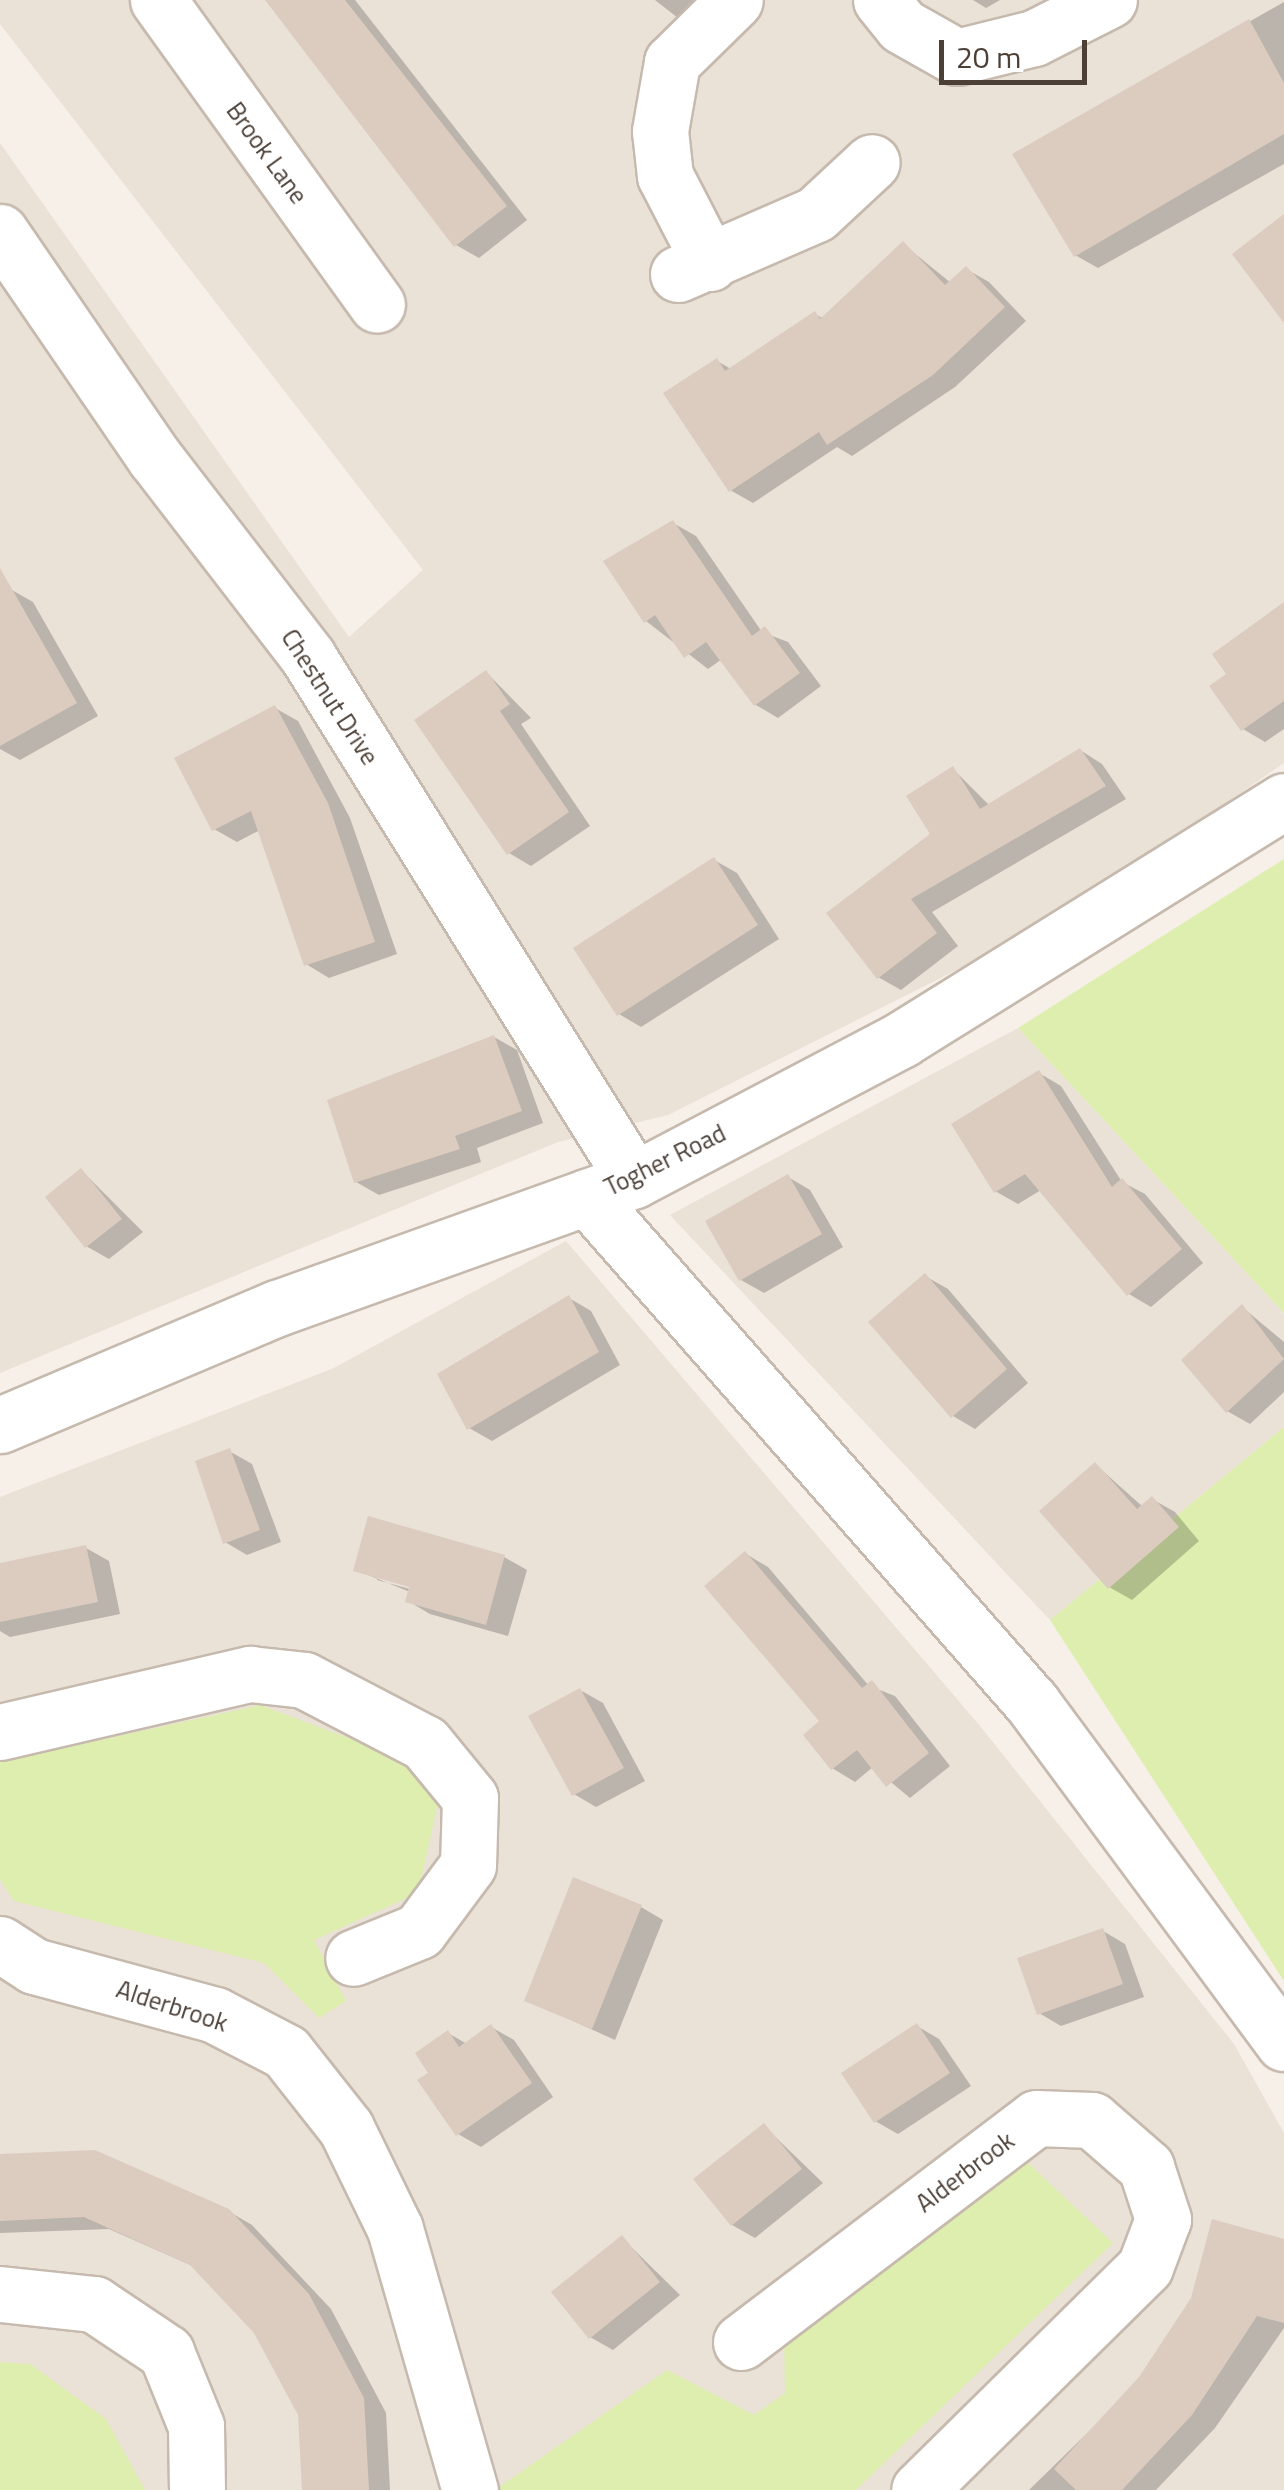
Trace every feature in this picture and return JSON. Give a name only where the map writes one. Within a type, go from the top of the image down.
[{"type":"street","name":"Brook Lane","points":[[158,0],[377,305]]},
{"type":"street","points":[[734,0],[672,62],[660,131],[664,176],[693,269],[816,214],[872,162]]},
{"type":"street","points":[[881,0],[902,26],[957,56],[1034,38],[1109,0]]},
{"type":"street","name":"Chestnut Drive","points":[[0,232],[154,458],[308,657],[610,1188],[1032,1703],[1284,2043]]},
{"type":"street","name":"Togher Road","points":[[0,1425],[276,1308],[610,1188],[902,1039],[1284,801]]},
{"type":"street","points":[[0,1732],[250,1674],[304,1680],[425,1742],[470,1798],[468,1865],[419,1930],[353,1958]]},
{"type":"street","name":"Alderbrook","points":[[0,1944],[34,1966],[215,2015],[286,2052],[346,2128],[395,2229],[470,2490]]},
{"type":"street","name":"Alderbrook","points":[[741,2342],[1036,2118],[1092,2120],[1146,2167],[1164,2219],[1145,2268],[918,2490]]},
{"type":"street","points":[[0,2294],[94,2304],[166,2352],[196,2426],[197,2490]]},
{"type":"shaded area","points":[[0,0],[1284,0],[1284,763],[1058,919],[668,1115],[558,1142],[0,1373],[0,143],[349,637],[423,570],[0,24]]},
{"type":"shaded area","points":[[1018,1028],[1284,1313],[1284,1427],[1050,1620],[670,1215]]},
{"type":"shaded area","points":[[566,1241],[980,1726],[1234,2044],[1284,2133],[1284,2490],[0,2490],[0,1497],[334,1368]]},
{"type":"green space","points":[[1284,859],[1284,1313],[1018,1028]]},
{"type":"green space","points":[[1284,1427],[1284,1981],[1050,1620]]},
{"type":"green space","points":[[260,1705],[402,1758],[438,1803],[418,1893],[314,1940],[346,2001],[319,2018],[264,1963],[14,1901],[0,1879],[0,1762]]},
{"type":"green space","points":[[1027,2162],[1113,2243],[856,2490],[495,2490],[667,2370],[754,2415],[785,2393],[784,2336]]},
{"type":"green space","points":[[0,2362],[30,2364],[106,2419],[145,2490],[0,2490]]},
{"type":"building","points":[[265,0],[345,0],[507,206],[454,247]]},
{"type":"building","points":[[1249,19],[1284,83],[1284,134],[1074,257],[1012,154]]},
{"type":"building","points":[[1284,214],[1284,323],[1232,254]]},
{"type":"building","points":[[903,241],[945,285],[966,266],[1005,307],[933,375],[827,445],[819,432],[729,492],[663,393],[717,358],[725,371],[815,311],[820,319]]},
{"type":"building","points":[[673,520],[752,636],[765,626],[800,673],[754,706],[706,642],[684,658],[655,615],[644,623],[603,561]]},
{"type":"building","points":[[0,568],[77,703],[0,746]]},
{"type":"building","points":[[1284,602],[1284,701],[1241,731],[1209,686],[1226,674],[1212,654]]},
{"type":"building","points":[[486,670],[510,704],[500,711],[569,812],[507,855],[414,720]]},
{"type":"building","points":[[275,705],[328,803],[375,942],[304,966],[251,811],[212,831],[174,758]]},
{"type":"building","points":[[1080,748],[1106,786],[911,899],[937,933],[877,979],[826,913],[930,834],[906,796],[953,766],[980,809]]},
{"type":"building","points":[[714,857],[758,925],[617,1016],[573,948]]},
{"type":"building","points":[[494,1035],[522,1111],[455,1136],[460,1149],[354,1183],[327,1100]]},
{"type":"building","points":[[1039,1070],[1112,1187],[1122,1178],[1182,1249],[1127,1296],[1025,1174],[994,1193],[951,1124]]},
{"type":"building","points":[[81,1168],[122,1219],[85,1248],[45,1197]]},
{"type":"building","points":[[788,1174],[822,1234],[739,1281],[705,1221]]},
{"type":"building","points":[[925,1273],[1007,1369],[951,1418],[868,1322]]},
{"type":"building","points":[[569,1295],[599,1352],[467,1430],[437,1374]]},
{"type":"building","points":[[1242,1304],[1284,1359],[1226,1413],[1181,1360]]},
{"type":"building","points":[[230,1448],[260,1530],[223,1544],[195,1461]]},
{"type":"building","points":[[1095,1462],[1137,1509],[1152,1496],[1179,1527],[1108,1589],[1039,1511]]},
{"type":"building","points":[[368,1516],[505,1555],[486,1625],[405,1602],[409,1587],[353,1571]]},
{"type":"building","points":[[86,1545],[98,1602],[0,1622],[0,1563]]},
{"type":"building","points":[[745,1551],[862,1688],[872,1680],[929,1753],[886,1787],[857,1750],[831,1770],[803,1735],[819,1721],[704,1586]]},
{"type":"building","points":[[580,1688],[624,1768],[572,1796],[528,1716]]},
{"type":"building","points":[[573,1877],[642,1905],[592,2029],[524,2001]]},
{"type":"building","points":[[1103,1928],[1123,1984],[1037,2015],[1017,1958]]},
{"type":"building","points":[[917,2023],[950,2073],[874,2123],[841,2073]]},
{"type":"building","points":[[491,2024],[532,2083],[456,2136],[417,2080],[428,2073],[415,2053],[448,2030],[459,2047]]},
{"type":"building","points":[[764,2123],[802,2169],[731,2226],[693,2179]]},
{"type":"building","points":[[95,2150],[229,2209],[309,2294],[364,2398],[369,2490],[302,2490],[298,2415],[254,2333],[190,2265],[84,2217],[0,2221],[0,2154]]},
{"type":"building","points":[[1212,2219],[1284,2239],[1284,2323],[1257,2316],[1192,2415],[1122,2490],[1076,2490],[1054,2469],[1139,2377],[1191,2298]]},
{"type":"building","points":[[622,2235],[660,2282],[589,2339],[551,2292]]}]
